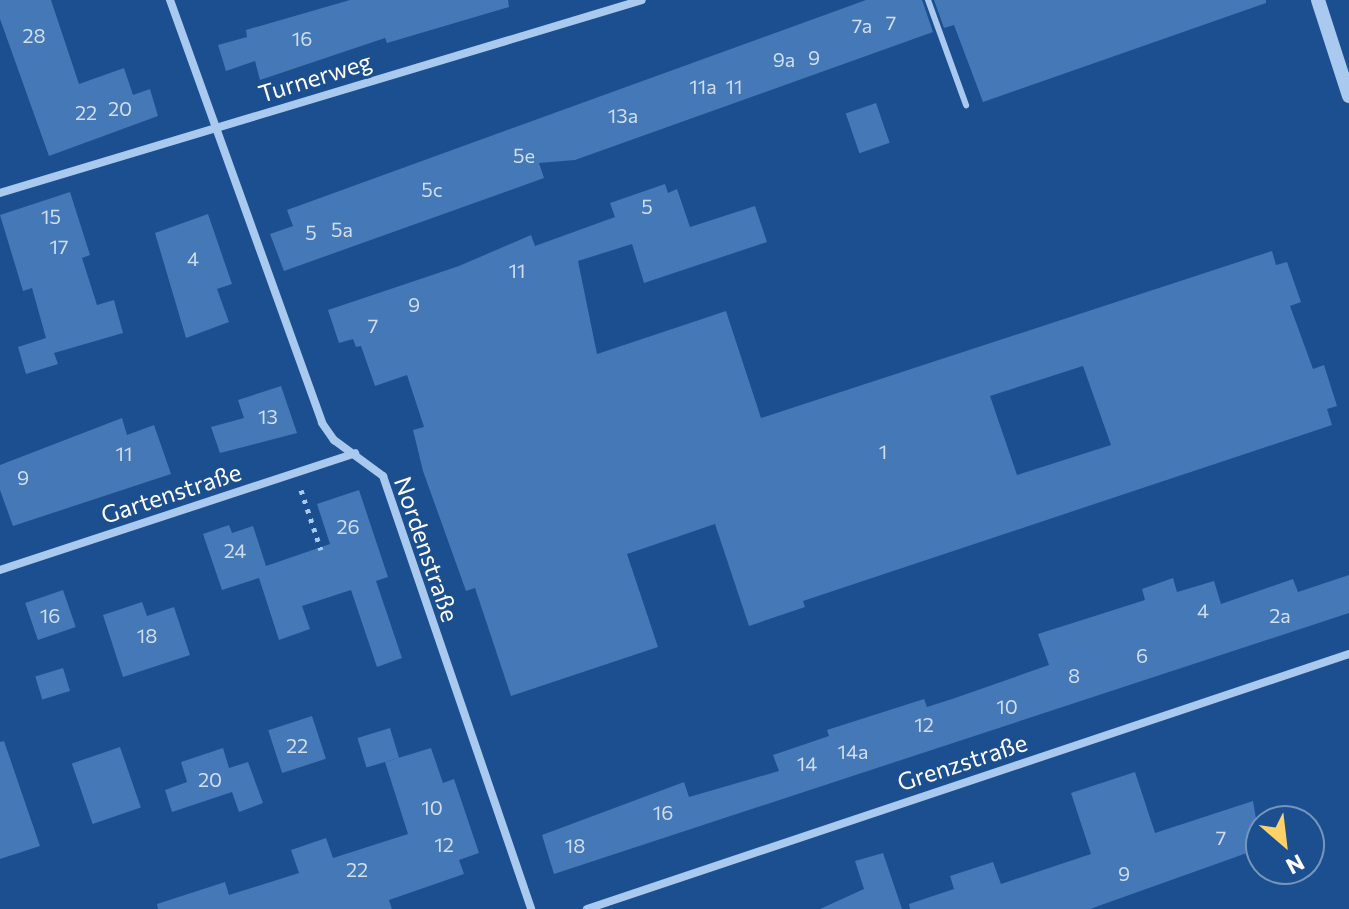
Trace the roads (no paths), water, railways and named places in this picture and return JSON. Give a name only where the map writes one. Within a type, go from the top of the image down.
[{"type":"street","name":"Nordenstraße","points":[[170,0],[322,423],[334,440],[383,476],[531,909]]},
{"type":"street","name":"Turnerweg","points":[[0,193],[642,0]]},
{"type":"street","points":[[1318,0],[1344,72],[1349,96]]},
{"type":"street","name":"Gartenstraße","points":[[0,570],[355,453]]},
{"type":"street","name":"Grenzstraße","points":[[587,909],[1349,654]]},
{"type":"lane","points":[[928,0],[966,105]]}]
